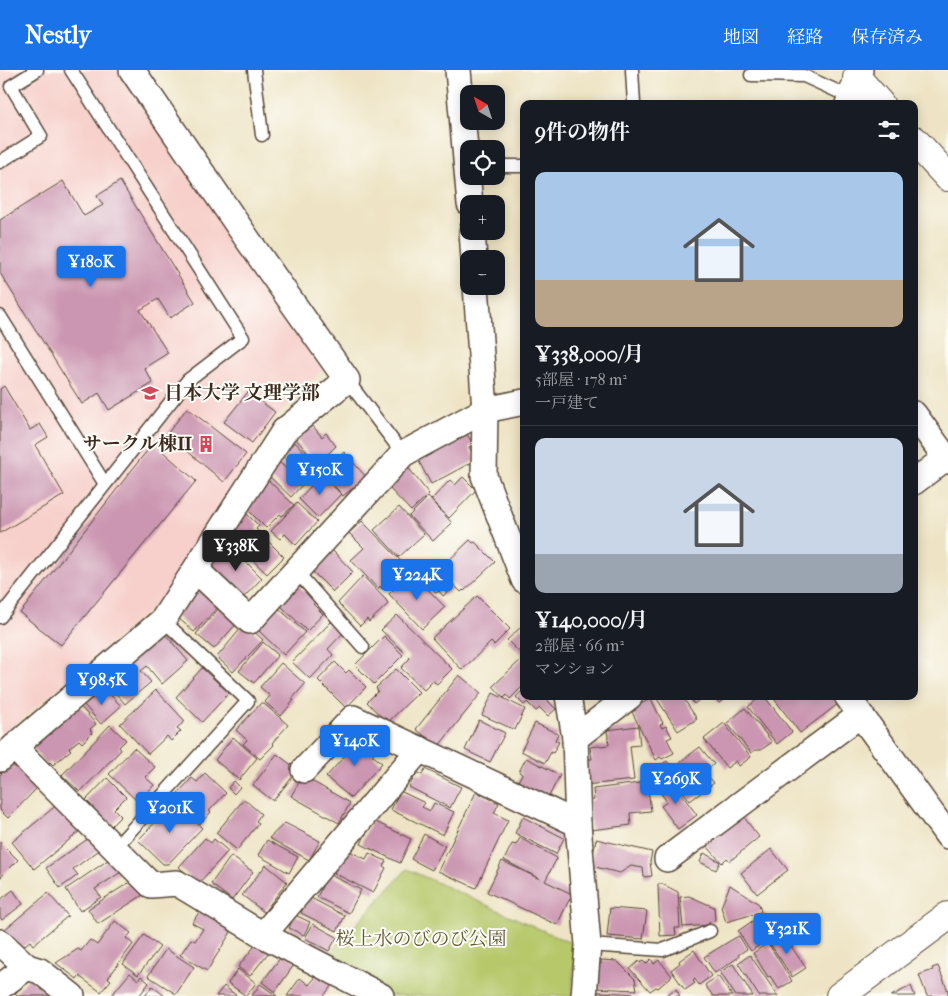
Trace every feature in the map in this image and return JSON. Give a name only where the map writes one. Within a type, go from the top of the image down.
[{"type":"street","points":[[132,70],[248,240],[347,380],[284,431],[163,620],[7,753],[115,848],[151,885],[177,883],[263,934],[381,996]]},
{"type":"street","points":[[458,70],[465,140]]},
{"type":"street","points":[[854,87],[874,100]]},
{"type":"street","points":[[918,144],[948,177]]},
{"type":"street","points":[[477,295],[484,410],[484,476],[520,570]]},
{"type":"street","points":[[196,570],[250,621],[403,454],[484,410],[520,403]]},
{"type":"street","points":[[918,419],[947,458],[918,479]]},
{"type":"street","points":[[569,700],[575,738],[578,824],[588,945],[584,996]]},
{"type":"street","points":[[575,738],[625,700]]},
{"type":"street","points":[[667,859],[854,706],[948,836]]},
{"type":"street","points":[[304,770],[353,718],[578,824]]},
{"type":"street","points":[[263,934],[420,749]]},
{"type":"street","points":[[840,996],[948,916]]},
{"type":"street","points":[[0,942],[27,967],[40,970],[72,996]]},
{"type":"street","points":[[0,986],[27,967]]},
{"type":"lane","points":[[0,162],[41,136],[11,86],[37,70]]},
{"type":"lane","points":[[0,617],[188,380],[243,338],[71,70]]},
{"type":"lane","points":[[254,70],[262,135]]},
{"type":"lane","points":[[632,70],[634,100]]},
{"type":"lane","points":[[751,75],[804,76],[854,87]]},
{"type":"lane","points":[[505,166],[520,166]]},
{"type":"lane","points":[[0,316],[105,484]]},
{"type":"lane","points":[[347,380],[403,454]]},
{"type":"lane","points":[[296,571],[363,647]]},
{"type":"lane","points":[[115,848],[248,701],[163,620]]},
{"type":"lane","points":[[588,945],[662,950],[710,931]]},
{"type":"shaded area","name":"日本大学 文理学部","points":[[0,70],[119,70],[323,369],[276,417],[161,601],[0,738]]},
{"type":"green space","name":"桜上水のびのび公園","points":[[407,869],[575,945],[572,996],[387,996],[323,960]]},
{"type":"building","points":[[63,181],[84,216],[103,205],[97,196],[120,181],[195,302],[170,318],[158,299],[140,310],[168,353],[144,368],[153,383],[109,410],[99,393],[82,404],[0,273],[0,220]]},
{"type":"building","points":[[4,386],[30,430],[40,424],[48,437],[35,445],[64,495],[0,533],[0,389]]},
{"type":"building","points":[[248,392],[275,412],[252,443],[224,422]]},
{"type":"building","name":"サークル棟II","points":[[187,408],[246,454],[224,482],[167,434]]},
{"type":"building","points":[[312,425],[322,437],[326,433],[336,446],[319,466],[296,439]]},
{"type":"building","points":[[465,430],[473,445],[469,447],[476,460],[431,484],[416,456]]},
{"type":"building","points":[[295,442],[319,468],[305,480],[281,454]]},
{"type":"building","points":[[153,443],[196,481],[61,645],[20,613]]},
{"type":"building","points":[[344,452],[366,477],[343,496],[322,471]]},
{"type":"building","points":[[279,462],[303,484],[291,497],[267,474]]},
{"type":"building","points":[[407,466],[429,494],[411,511],[388,487]]},
{"type":"building","points":[[321,475],[341,494],[318,518],[299,499]]},
{"type":"building","points":[[463,477],[476,490],[449,518],[431,500],[450,480],[455,485]]},
{"type":"building","points":[[268,480],[294,505],[282,516],[280,514],[266,528],[245,507]]},
{"type":"building","points":[[428,497],[452,523],[433,541],[409,516]]},
{"type":"building","points":[[297,503],[317,522],[296,545],[285,534],[280,539],[271,531]]},
{"type":"building","points":[[399,507],[424,534],[399,557],[374,530]]},
{"type":"building","points":[[243,510],[259,526],[256,529],[284,557],[267,574],[229,537],[237,528],[234,524]]},
{"type":"building","points":[[362,521],[401,561],[394,567],[400,573],[382,589],[380,586],[378,589],[351,560],[364,548],[349,533]]},
{"type":"building","points":[[470,540],[473,543],[475,542],[495,562],[461,592],[442,573],[449,566],[446,563]]},
{"type":"building","points":[[229,545],[262,578],[243,598],[210,565]]},
{"type":"building","points":[[332,550],[353,572],[333,592],[312,571]]},
{"type":"building","points":[[437,567],[453,588],[443,596],[439,591],[436,593],[424,577]]},
{"type":"building","points":[[411,572],[445,607],[422,629],[389,594]]},
{"type":"building","points":[[363,576],[388,604],[369,622],[367,619],[360,626],[338,603]]},
{"type":"building","points":[[298,585],[315,602],[313,604],[323,614],[307,631],[279,604]]},
{"type":"building","points":[[195,587],[222,603],[194,632],[175,615]]},
{"type":"building","points":[[477,596],[510,629],[494,645],[491,642],[462,670],[432,638]]},
{"type":"building","points":[[276,606],[305,632],[284,655],[256,628]]},
{"type":"building","points":[[220,607],[238,622],[214,649],[196,634]]},
{"type":"building","points":[[397,615],[452,669],[437,684],[433,681],[424,690],[401,668],[410,658],[381,630]]},
{"type":"building","points":[[331,622],[343,633],[328,649],[333,655],[310,679],[292,662]]},
{"type":"building","points":[[242,627],[249,627],[263,640],[233,672],[217,657]]},
{"type":"building","points":[[520,628],[520,653],[507,640]]},
{"type":"building","points":[[165,634],[188,661],[162,684],[147,666],[141,671],[151,682],[125,704],[103,678]]},
{"type":"building","points":[[384,636],[403,655],[374,684],[355,665]]},
{"type":"building","points":[[263,642],[278,655],[254,683],[239,671]]},
{"type":"building","points":[[520,661],[520,689],[510,699],[507,695],[504,698],[493,686]]},
{"type":"building","points":[[335,662],[346,673],[349,670],[366,687],[346,708],[318,680]]},
{"type":"building","points":[[281,663],[305,684],[281,716],[265,702],[270,696],[260,687]]},
{"type":"building","points":[[202,668],[229,693],[202,722],[176,697]]},
{"type":"building","points":[[396,669],[419,692],[387,723],[367,702],[378,691],[376,688]]},
{"type":"building","points":[[459,675],[481,693],[438,747],[416,729]]},
{"type":"building","points":[[103,687],[121,706],[101,724],[84,705]]},
{"type":"building","points":[[156,690],[185,721],[177,728],[181,731],[171,741],[167,736],[148,754],[120,724]]},
{"type":"building","points":[[493,693],[525,709],[515,730],[482,715]]},
{"type":"building","points":[[520,693],[520,700],[548,700],[556,709],[548,716],[540,708],[536,711],[527,702],[524,705],[516,697]]},
{"type":"building","points":[[652,700],[663,723],[660,725],[662,728],[666,726],[672,737],[667,739],[674,753],[656,760],[632,712],[636,710],[634,707]]},
{"type":"building","points":[[658,700],[685,700],[697,719],[678,731]]},
{"type":"building","points":[[756,700],[767,700],[792,732],[777,744],[748,707]]},
{"type":"building","points":[[775,700],[835,700],[838,704],[800,733]]},
{"type":"building","points":[[262,702],[288,725],[272,743],[274,745],[260,759],[243,744],[247,740],[236,730]]},
{"type":"building","points":[[78,704],[96,724],[90,729],[92,733],[82,743],[79,740],[69,748],[71,750],[53,765],[50,762],[47,765],[30,745]]},
{"type":"building","points":[[745,708],[772,742],[761,750],[755,750],[751,753],[727,723]]},
{"type":"building","points":[[479,720],[505,733],[490,762],[465,750]]},
{"type":"building","points":[[535,723],[558,734],[555,740],[559,742],[545,763],[521,751]]},
{"type":"building","points":[[724,723],[751,757],[739,766],[736,761],[727,768],[704,739]]},
{"type":"building","points":[[110,725],[126,740],[119,747],[121,750],[80,792],[62,775]]},
{"type":"building","points":[[638,726],[640,745],[630,746],[634,780],[585,785],[583,760],[592,759],[590,747],[609,745],[607,730]]},
{"type":"building","points":[[359,734],[377,750],[372,755],[382,763],[351,798],[326,777],[357,742],[354,739]]},
{"type":"building","points":[[233,737],[257,758],[239,780],[215,760]]},
{"type":"building","points":[[700,747],[714,764],[705,772],[714,783],[690,801],[673,778],[685,769],[680,762]]},
{"type":"building","points":[[134,748],[155,767],[145,777],[154,785],[138,802],[109,774]]},
{"type":"building","points":[[277,754],[298,770],[273,801],[253,785]]},
{"type":"building","points":[[526,758],[560,775],[546,802],[517,783],[522,774],[519,772]]},
{"type":"building","points":[[667,761],[671,766],[665,771],[660,766]]},
{"type":"building","points":[[12,763],[37,788],[8,818],[0,810],[0,775]]},
{"type":"building","points":[[425,769],[461,787],[450,808],[409,787],[417,772],[422,775]]},
{"type":"building","points":[[205,773],[226,793],[200,824],[182,808],[188,802],[178,793],[192,778],[197,782]]},
{"type":"building","points":[[303,776],[350,803],[339,823],[291,796]]},
{"type":"building","points":[[107,778],[126,797],[114,809],[121,816],[110,827],[86,800]]},
{"type":"building","points":[[670,779],[697,815],[678,829],[661,806],[667,802],[657,788]]},
{"type":"building","points":[[234,781],[240,787],[234,794],[228,788]]},
{"type":"building","points":[[647,782],[651,811],[630,813],[631,825],[591,830],[588,801],[594,800],[593,789]]},
{"type":"building","points":[[400,791],[425,803],[422,807],[430,811],[434,803],[454,812],[443,835],[391,810]]},
{"type":"building","points":[[476,792],[499,803],[494,813],[508,820],[476,888],[438,871]]},
{"type":"building","points":[[244,799],[261,814],[256,821],[259,823],[237,850],[216,833]]},
{"type":"building","points":[[175,802],[202,828],[168,864],[163,864],[138,840]]},
{"type":"building","points":[[58,804],[80,831],[34,869],[12,842]]},
{"type":"building","points":[[743,816],[759,837],[730,861],[727,858],[722,863],[706,845]]},
{"type":"building","points":[[523,817],[564,838],[556,854],[515,833]]},
{"type":"building","points":[[372,820],[411,839],[400,863],[361,844]]},
{"type":"building","points":[[285,823],[320,841],[309,860],[269,838]]},
{"type":"building","points":[[424,834],[445,846],[432,870],[411,859]]},
{"type":"building","points":[[92,836],[101,849],[73,869],[78,875],[60,888],[46,868]]},
{"type":"building","points":[[205,838],[211,843],[214,839],[228,851],[198,884],[179,867]]},
{"type":"building","points":[[520,838],[557,858],[545,881],[572,894],[557,925],[487,892],[502,861],[540,879],[504,860],[512,844],[516,845]]},
{"type":"building","points":[[596,839],[652,852],[650,862],[652,876],[644,877],[643,868],[631,866],[620,873],[591,866]]},
{"type":"building","points":[[267,840],[298,857],[289,873],[258,855]]},
{"type":"building","points":[[0,842],[18,860],[0,878]]},
{"type":"building","points":[[771,849],[788,870],[757,894],[741,873]]},
{"type":"building","points":[[349,851],[366,859],[369,853],[386,861],[383,866],[386,868],[373,893],[334,873],[340,860],[343,861]]},
{"type":"building","points":[[704,853],[720,862],[716,870],[700,862]]},
{"type":"building","points":[[231,856],[253,872],[232,900],[211,884]]},
{"type":"building","points":[[111,858],[121,872],[95,889],[101,897],[80,911],[66,889]]},
{"type":"building","points":[[266,865],[287,882],[264,912],[242,895]]},
{"type":"building","points":[[328,874],[361,890],[349,913],[317,897]]},
{"type":"building","points":[[133,880],[143,895],[98,924],[88,909]]},
{"type":"building","points":[[658,884],[678,892],[680,928],[675,928],[676,935],[660,936]]},
{"type":"building","points":[[730,885],[759,904],[761,912],[726,922],[721,907]]},
{"type":"building","points":[[13,890],[23,904],[2,920],[0,917],[0,900]]},
{"type":"building","points":[[48,893],[68,916],[33,945],[30,941],[20,949],[4,930]]},
{"type":"building","points":[[689,896],[714,907],[715,921],[709,922],[709,925],[683,927],[680,897]]},
{"type":"building","points":[[309,897],[345,916],[337,931],[301,913]]},
{"type":"building","points":[[203,906],[234,927],[207,971],[180,955],[191,939],[195,941],[203,929],[192,923]]},
{"type":"building","points":[[610,908],[647,911],[643,939],[607,936]]},
{"type":"building","points":[[764,913],[778,933],[751,951],[738,931]]},
{"type":"building","points":[[295,915],[310,922],[304,935],[289,928]]},
{"type":"building","points":[[115,921],[131,933],[126,938],[133,944],[108,978],[111,980],[101,992],[79,976],[77,979],[56,963],[78,949],[81,951],[90,940],[97,945]]},
{"type":"building","points":[[313,924],[337,937],[329,951],[305,938]]},
{"type":"building","points":[[782,933],[806,968],[792,977],[769,942]]},
{"type":"building","points":[[144,935],[160,947],[138,975],[123,964]]},
{"type":"building","points":[[739,936],[747,949],[738,955],[739,957],[715,973],[704,957]]},
{"type":"building","points":[[261,938],[273,947],[250,976],[238,967]]},
{"type":"building","points":[[768,943],[792,981],[779,989],[770,976],[768,977],[753,953]]},
{"type":"building","points":[[166,949],[194,967],[176,994],[148,976]]},
{"type":"building","points":[[694,950],[711,976],[699,985],[695,979],[693,981],[695,983],[685,990],[671,970],[680,963],[679,961]]},
{"type":"building","points":[[284,953],[296,962],[275,992],[262,982]]},
{"type":"building","points":[[750,955],[778,996],[759,996],[738,963]]},
{"type":"building","points":[[651,959],[654,964],[659,960],[672,976],[658,988],[656,987],[650,991],[630,969],[639,961],[640,963],[643,961],[646,964]]},
{"type":"building","points":[[601,960],[617,961],[635,979],[637,990],[595,988],[596,963],[601,964]]},
{"type":"building","points":[[733,964],[753,996],[736,996],[720,972]]},
{"type":"building","points":[[938,966],[948,991],[948,996],[927,996],[919,975]]},
{"type":"building","points":[[238,969],[256,983],[246,996],[228,983]]},
{"type":"building","points":[[320,972],[334,982],[324,996],[287,996],[300,978],[309,985]]},
{"type":"building","points":[[130,973],[138,980],[141,976],[149,983],[139,996],[111,996]]},
{"type":"building","points":[[718,976],[732,996],[713,996],[705,985]]},
{"type":"building","points":[[29,978],[42,989],[44,986],[54,996],[17,996],[15,994]]},
{"type":"building","points":[[260,984],[277,996],[252,996]]},
{"type":"building","points":[[152,986],[165,996],[145,996]]},
{"type":"building","points":[[224,986],[237,996],[216,996]]},
{"type":"building","points":[[911,986],[915,996],[891,996]]},
{"type":"building","points":[[676,989],[680,996],[664,996]]},
{"type":"building","points":[[598,992],[639,994],[639,996],[598,996]]},
{"type":"place","name":"日本大学 文理学部","points":[[150,393]]},
{"type":"place","name":"サークル棟II","points":[[206,444]]}]
